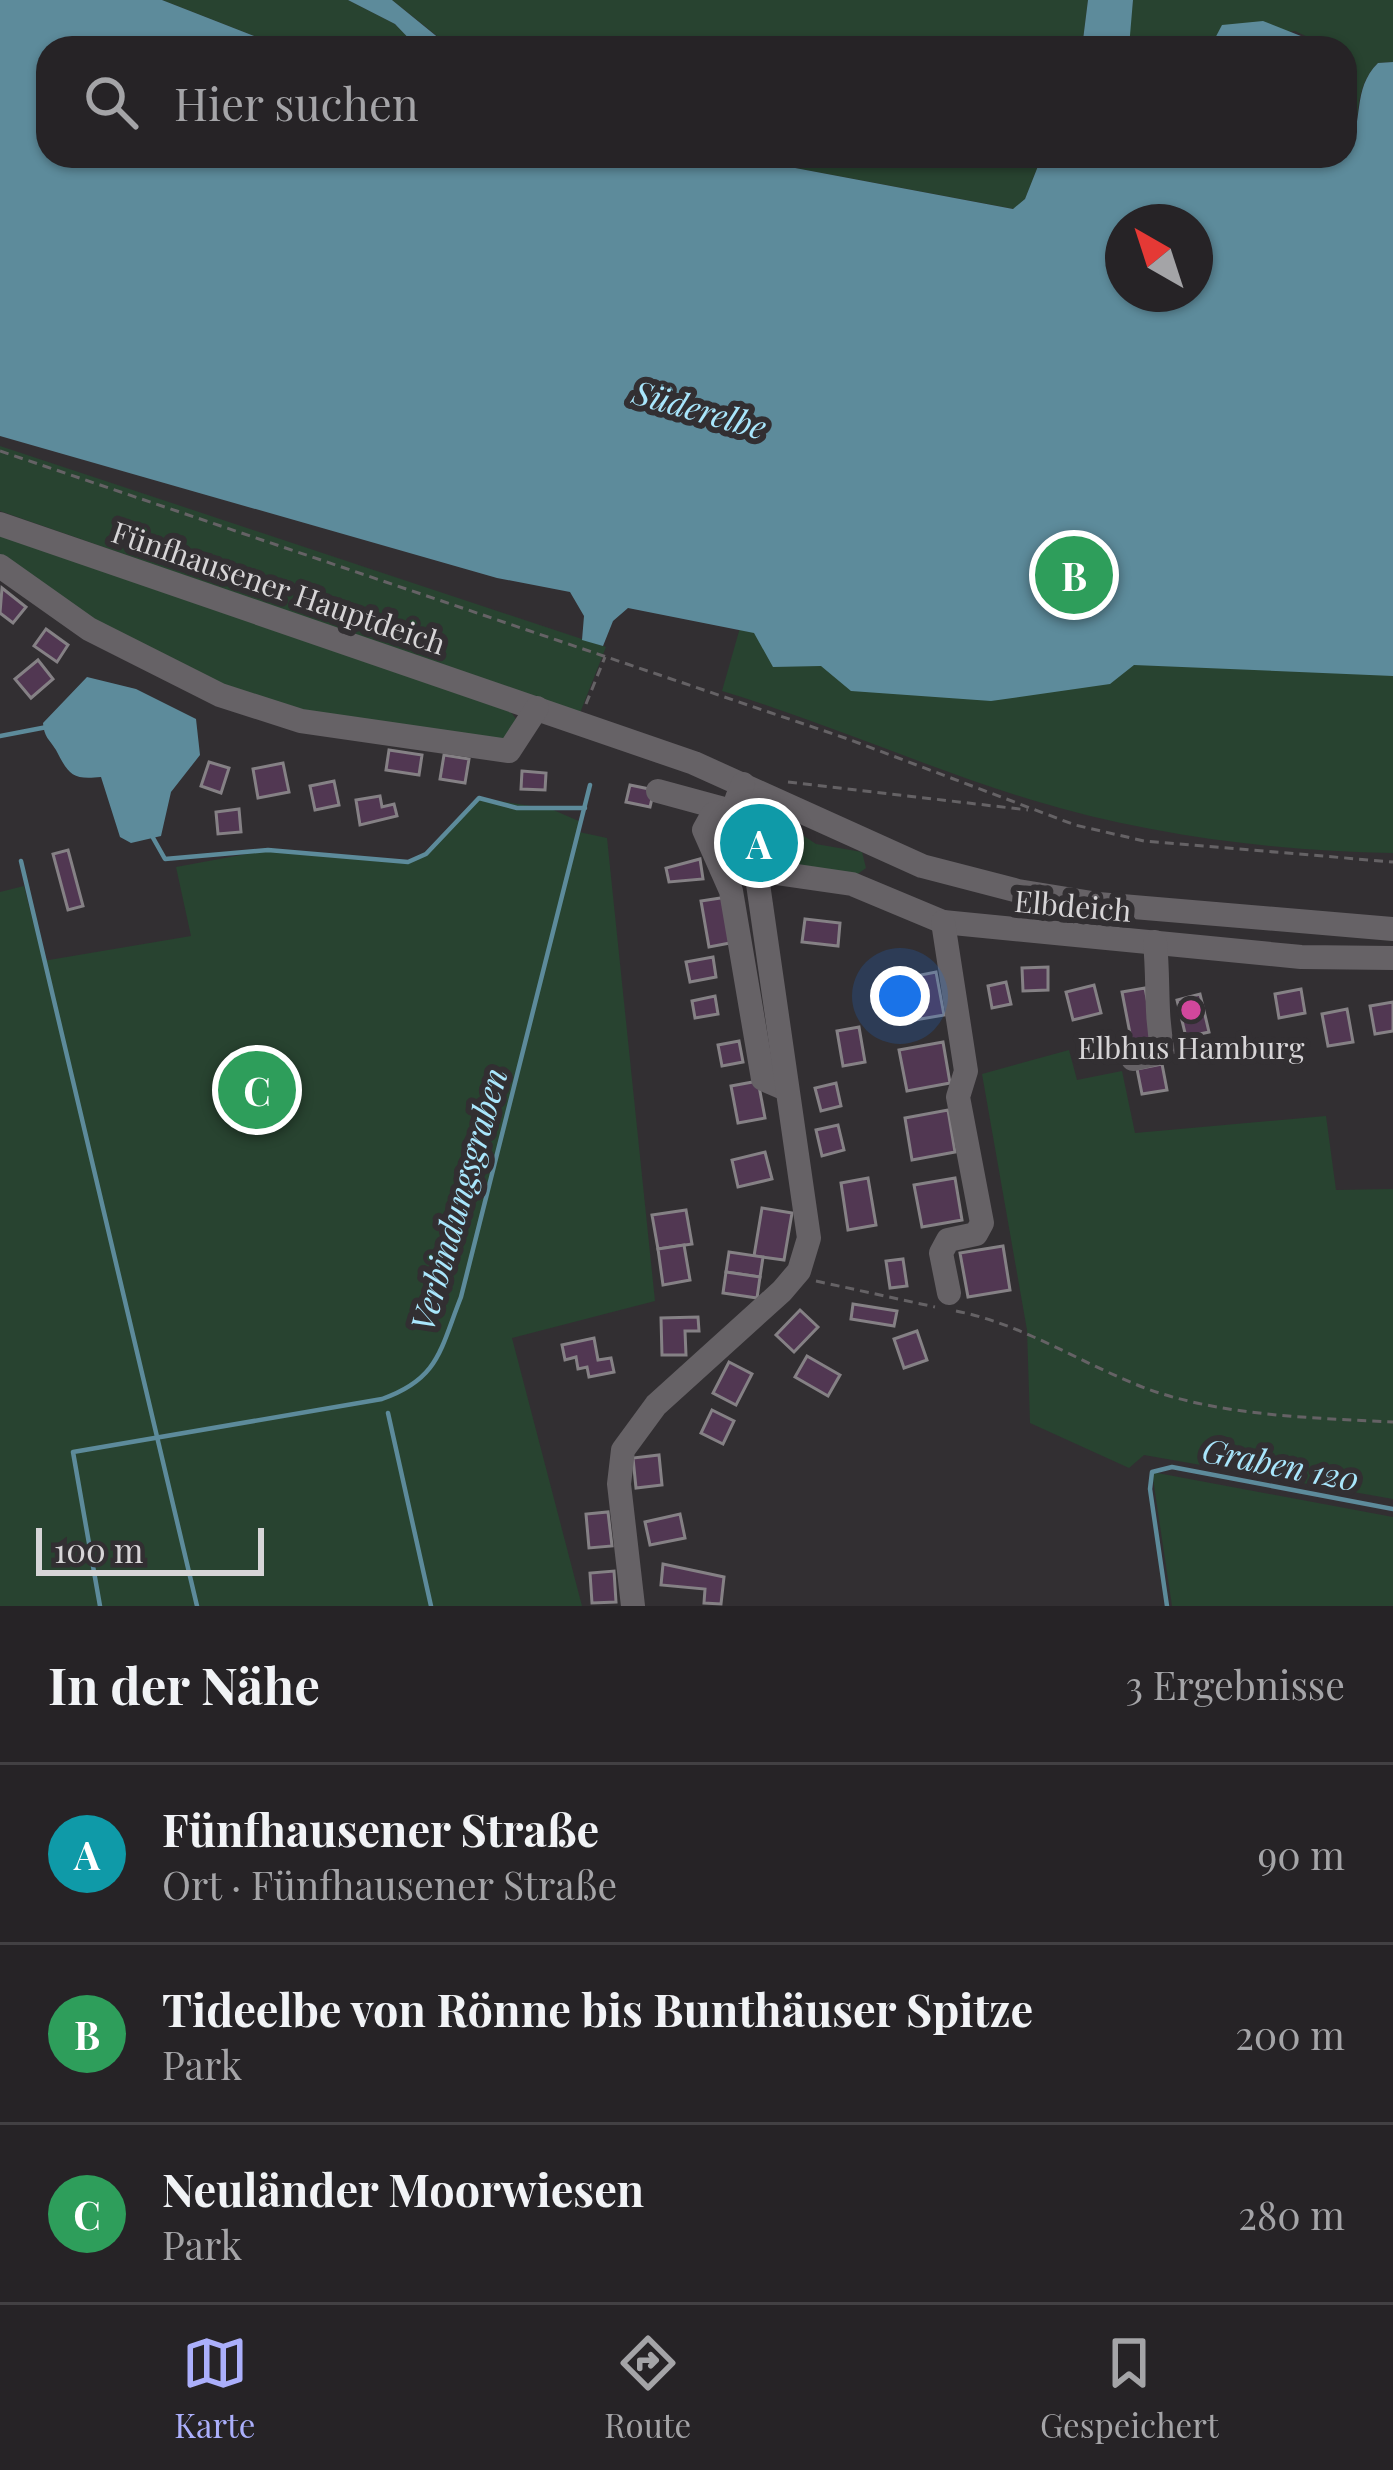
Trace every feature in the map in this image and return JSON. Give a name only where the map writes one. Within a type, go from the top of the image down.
[{"type":"street","name":"Fünfhausener Hauptdeich","points":[[0,524],[711,770]]},
{"type":"street","points":[[0,566],[89,629],[148,662],[220,695],[301,721],[509,752],[537,708]]},
{"type":"street","name":"Elbdeich","points":[[711,770],[763,787],[814,831],[1018,891],[1078,901],[1393,929]]},
{"type":"street","points":[[763,787],[731,811],[713,814],[704,830],[731,891],[764,1079],[787,1089]]},
{"type":"street","points":[[658,791],[731,811]]},
{"type":"street","points":[[633,1606],[619,1484],[622,1450],[656,1405],[743,1331],[799,1271],[808,1224],[756,869],[731,839],[731,811]]},
{"type":"street","points":[[866,889],[877,849]]},
{"type":"street","name":"Elbdeich","points":[[756,869],[866,889],[943,922],[1155,943],[1393,958]]},
{"type":"street","points":[[943,922],[966,1071],[958,1097],[982,1223],[976,1234],[948,1240],[941,1253],[950,1293]]},
{"type":"street","points":[[1133,1058],[1163,1052],[1153,1005],[1160,989],[1155,943]]},
{"type":"path","points":[[0,451],[1011,797],[1030,810]]},
{"type":"path","points":[[585,706],[606,656]]},
{"type":"path","points":[[763,787],[1030,810],[1144,841],[1393,862]]},
{"type":"path","points":[[799,1271],[850,1292],[986,1317],[1148,1389],[1243,1408],[1393,1422]]},
{"type":"green space","points":[[162,0],[348,0],[395,24],[406,36],[254,36]]},
{"type":"green space","points":[[392,0],[1088,0],[1084,36],[437,36]]},
{"type":"green space","points":[[1133,0],[1393,0],[1393,62],[1378,63],[1370,73],[1357,118],[1357,36],[1306,36],[1295,31],[1263,36],[1129,36]]},
{"type":"green space","points":[[795,168],[1037,168],[1025,199],[1014,209]]},
{"type":"green space","points":[[803,406],[1393,460],[1393,853],[1211,839],[1120,823],[993,787],[722,691]]},
{"type":"green space","points":[[0,446],[606,647],[580,713],[0,511]]},
{"type":"green space","points":[[0,532],[510,711],[516,719],[501,744],[360,723],[227,688],[138,651],[85,619],[0,558]]},
{"type":"green space","points":[[479,798],[551,809],[581,822],[579,832],[607,838],[655,1301],[512,1338],[582,1606],[0,1606],[0,892],[24,886],[43,961],[191,936],[176,867],[268,850],[408,862],[433,847]]},
{"type":"green space","points":[[749,809],[765,810],[816,844],[862,852],[866,868],[855,876],[773,866],[759,855],[765,851],[757,818],[744,818]]},
{"type":"green space","points":[[1069,1050],[1077,1080],[1122,1071],[1135,1133],[1326,1116],[1336,1190],[1393,1189],[1393,1499],[1144,1455],[1129,1468],[1030,1423],[1027,1330],[982,1074]]},
{"type":"green space","points":[[1152,1472],[1393,1517],[1393,1606],[1172,1606]]},
{"type":"water","name":"Süderelbe","points":[[0,0],[162,0],[254,36],[36,36],[36,168],[795,168],[1013,209],[1025,199],[1037,168],[1357,168],[1357,122],[1364,84],[1378,63],[1393,62],[1393,676],[1134,665],[1110,684],[991,701],[851,691],[821,666],[773,667],[754,633],[628,608],[613,621],[603,646],[582,640],[584,616],[570,592],[497,578],[0,436]]},
{"type":"water","points":[[348,0],[392,0],[436,36],[406,36],[395,24]]},
{"type":"water","points":[[1088,0],[1133,0],[1130,36],[1084,36]]},
{"type":"water","points":[[1263,21],[1301,36],[1216,36],[1222,25]]},
{"type":"water","points":[[87,677],[136,689],[196,719],[200,755],[171,792],[161,836],[131,843],[120,837],[101,777],[72,774],[46,735],[43,723]]},
{"type":"building","points":[[2,588],[26,607],[13,623],[0,613]]},
{"type":"building","points":[[46,629],[68,645],[57,662],[34,646]]},
{"type":"building","points":[[38,660],[53,679],[31,698],[15,679]]},
{"type":"building","points":[[389,750],[422,755],[419,775],[386,770]]},
{"type":"building","points":[[444,755],[469,759],[465,783],[440,779]]},
{"type":"building","points":[[209,762],[229,768],[221,793],[201,786]]},
{"type":"building","points":[[283,763],[289,792],[258,798],[253,769]]},
{"type":"building","points":[[522,771],[546,773],[545,790],[521,789]]},
{"type":"building","points":[[334,781],[339,805],[315,810],[310,786]]},
{"type":"building","points":[[630,785],[654,790],[650,807],[626,802]]},
{"type":"building","points":[[380,796],[382,807],[394,804],[397,816],[360,825],[356,800]]},
{"type":"building","points":[[239,809],[241,832],[218,834],[216,812]]},
{"type":"building","points":[[68,850],[83,906],[68,910],[53,854]]},
{"type":"building","points":[[700,859],[703,879],[669,882],[666,868]]},
{"type":"building","points":[[727,897],[735,942],[709,947],[701,901]]},
{"type":"building","points":[[805,919],[840,923],[838,946],[802,942]]},
{"type":"building","points":[[713,957],[716,977],[690,982],[686,962]]},
{"type":"building","points":[[1048,967],[1048,990],[1023,991],[1022,968]]},
{"type":"building","points":[[936,972],[944,1015],[903,1022],[896,980]]},
{"type":"building","points":[[1006,982],[1011,1004],[992,1008],[988,986]]},
{"type":"building","points":[[1094,985],[1101,1013],[1073,1020],[1066,992]]},
{"type":"building","points":[[1145,988],[1156,1045],[1133,1049],[1122,992]]},
{"type":"building","points":[[1301,989],[1305,1013],[1279,1018],[1275,994]]},
{"type":"building","points":[[1200,994],[1209,1032],[1186,1037],[1177,1000]]},
{"type":"building","points":[[715,996],[718,1014],[695,1018],[692,1001]]},
{"type":"building","points":[[1393,1002],[1393,1031],[1375,1034],[1370,1006]]},
{"type":"building","points":[[1347,1009],[1353,1042],[1328,1046],[1322,1014]]},
{"type":"building","points":[[859,1027],[865,1062],[843,1066],[837,1031]]},
{"type":"building","points":[[739,1041],[743,1062],[722,1066],[718,1045]]},
{"type":"building","points":[[943,1042],[950,1083],[907,1091],[899,1050]]},
{"type":"building","points":[[1162,1064],[1167,1090],[1142,1094],[1137,1069]]},
{"type":"building","points":[[758,1081],[765,1118],[738,1123],[731,1086]]},
{"type":"building","points":[[836,1083],[841,1106],[821,1111],[815,1088]]},
{"type":"building","points":[[948,1110],[955,1152],[912,1160],[905,1118]]},
{"type":"building","points":[[838,1125],[844,1150],[822,1156],[816,1130]]},
{"type":"building","points":[[765,1152],[772,1179],[738,1187],[732,1160]]},
{"type":"building","points":[[868,1178],[876,1225],[848,1230],[841,1183]]},
{"type":"building","points":[[955,1178],[962,1220],[922,1227],[914,1185]]},
{"type":"building","points":[[762,1208],[792,1213],[784,1260],[754,1256]]},
{"type":"building","points":[[686,1210],[692,1244],[658,1249],[652,1215]]},
{"type":"building","points":[[684,1245],[690,1280],[663,1285],[658,1249]]},
{"type":"building","points":[[1003,1246],[1010,1290],[968,1297],[960,1253]]},
{"type":"building","points":[[729,1252],[763,1257],[760,1277],[726,1272]]},
{"type":"building","points":[[903,1259],[907,1286],[890,1288],[886,1261]]},
{"type":"building","points":[[726,1272],[760,1277],[757,1298],[723,1293]]},
{"type":"building","points":[[853,1304],[897,1311],[894,1326],[851,1319]]},
{"type":"building","points":[[800,1310],[818,1327],[794,1352],[776,1335]]},
{"type":"building","points":[[698,1317],[699,1331],[685,1331],[686,1355],[662,1355],[661,1318]]},
{"type":"building","points":[[917,1331],[927,1360],[904,1368],[894,1339]]},
{"type":"building","points":[[594,1338],[598,1360],[611,1358],[614,1372],[589,1377],[587,1367],[578,1369],[576,1357],[565,1360],[562,1345]]},
{"type":"building","points":[[807,1356],[840,1375],[828,1396],[795,1377]]},
{"type":"building","points":[[729,1362],[752,1374],[736,1405],[713,1393]]},
{"type":"building","points":[[712,1410],[734,1421],[723,1444],[701,1433]]},
{"type":"building","points":[[659,1455],[662,1485],[636,1488],[633,1458]]},
{"type":"building","points":[[608,1512],[612,1546],[589,1548],[586,1514]]},
{"type":"building","points":[[680,1514],[685,1538],[650,1545],[645,1522]]},
{"type":"building","points":[[663,1564],[724,1577],[721,1604],[704,1603],[705,1589],[661,1585]]},
{"type":"building","points":[[614,1571],[616,1602],[592,1603],[590,1573]]},
{"type":"waterway","points":[[0,736],[47,727]]},
{"type":"waterway","name":"Verbindungsgraben","points":[[100,1606],[73,1452],[382,1399],[415,1382],[435,1360],[461,1297],[590,785]]},
{"type":"waterway","points":[[152,836],[165,859],[268,850],[408,862],[426,854],[479,798],[517,808],[585,808]]},
{"type":"waterway","points":[[21,861],[197,1606]]},
{"type":"waterway","points":[[388,1413],[431,1606]]},
{"type":"waterway","name":"Graben 120","points":[[1167,1606],[1150,1489],[1152,1472],[1172,1467],[1393,1509]]},
{"type":"place","name":"Tideelbe von Rönne bis Bunthäuser Spitze","points":[[1074,575]]},
{"type":"place","name":"Fünfhausener Straße","points":[[759,843]]},
{"type":"place","name":"Elbhus Hamburg","points":[[1191,1010]]},
{"type":"place","name":"Neuländer Moorwiesen","points":[[257,1090]]}]
